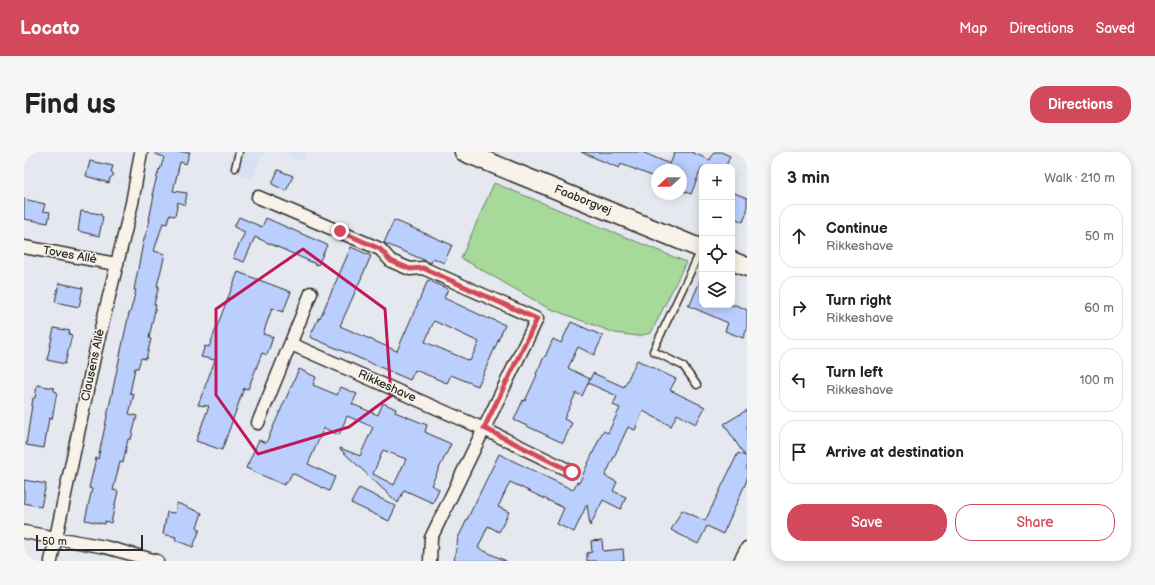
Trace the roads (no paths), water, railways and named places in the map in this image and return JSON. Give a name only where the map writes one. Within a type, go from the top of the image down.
[{"type":"main road","name":"Faaborgvej","points":[[464,152],[699,248]]},
{"type":"main road","points":[[735,262],[747,267]]},
{"type":"street","name":"Clausens Allé","points":[[51,561],[95,353],[132,203],[141,152]]},
{"type":"street","name":"Clausens Allé","points":[[138,171],[144,152]]},
{"type":"street","points":[[258,197],[380,249],[391,261],[410,269],[423,268],[537,319],[431,538],[430,561]]},
{"type":"street","name":"Toves Allé","points":[[24,247],[116,264]]},
{"type":"street","points":[[258,423],[311,293]]},
{"type":"street","name":"Rikkeshave","points":[[291,344],[484,428],[572,472]]},
{"type":"street","points":[[24,532],[105,547],[157,561]]},
{"type":"street","points":[[740,561],[747,548]]},
{"type":"lane","points":[[235,168],[239,152]]},
{"type":"lane","points":[[697,385],[682,366],[653,351],[699,255]]}]
